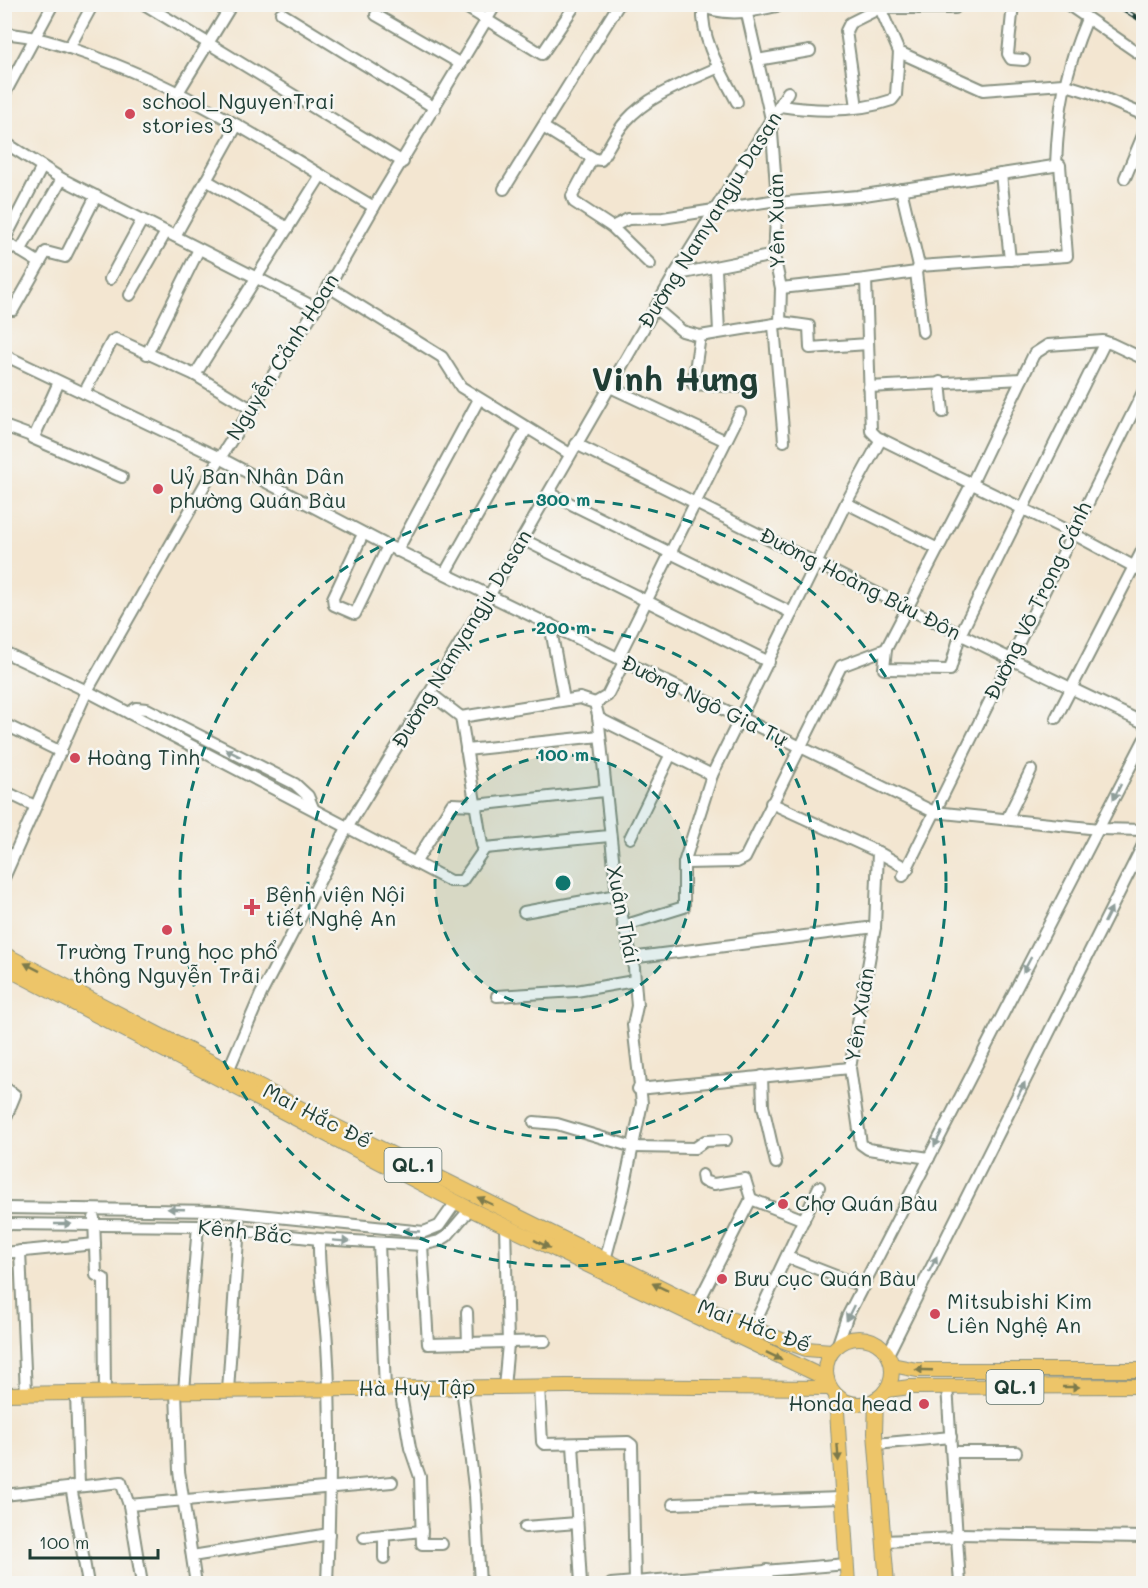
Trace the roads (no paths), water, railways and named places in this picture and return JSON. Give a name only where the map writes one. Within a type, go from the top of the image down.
[{"type":"main road","name":"Mai Hắc Đế","points":[[4,954],[81,998],[310,1119],[697,1305],[806,1349],[835,1348]]},
{"type":"main road","name":"Mai Hắc Đế","points":[[4,967],[81,998],[228,1071],[456,1202],[831,1387]]},
{"type":"main road","name":"QL.1","points":[[835,1348],[847,1339],[866,1337],[874,1340],[890,1359],[917,1370],[1143,1370]]},
{"type":"main road","points":[[835,1348],[826,1369],[831,1387],[848,1584]]},
{"type":"main road","points":[[887,1584],[876,1444],[881,1395],[891,1382],[890,1359]]},
{"type":"main road","name":"Hà Huy Tập","points":[[4,1394],[539,1386],[831,1387]]},
{"type":"main road","name":"QL.1","points":[[831,1387],[853,1404],[862,1404],[910,1386],[1143,1386]]},
{"type":"street","points":[[4,95],[53,4]]},
{"type":"street","points":[[69,48],[93,4]]},
{"type":"street","points":[[144,4],[158,8],[208,43],[403,162]]},
{"type":"street","points":[[179,91],[232,4]]},
{"type":"street","points":[[461,4],[542,54],[573,8]]},
{"type":"street","name":"Nguyễn Cảnh Hoan","points":[[4,878],[8,857],[61,752],[87,691],[220,458],[253,410],[316,308],[496,4]]},
{"type":"street","points":[[504,189],[619,4]]},
{"type":"street","points":[[737,102],[719,68],[702,25],[699,6],[720,12],[747,14],[763,7],[785,4]]},
{"type":"street","points":[[1013,4],[1008,54],[1011,59],[1024,60]]},
{"type":"street","points":[[1067,4],[1143,57]]},
{"type":"street","points":[[857,107],[847,28],[852,21],[877,6],[955,8]]},
{"type":"street","points":[[780,106],[809,110],[857,107],[883,103],[894,98],[899,52],[877,6]]},
{"type":"street","points":[[281,13],[435,108]]},
{"type":"street","name":"Yên Xuân","points":[[747,14],[771,119],[777,201],[774,255],[781,288],[866,279],[918,269],[1067,256],[1060,165],[1056,165]]},
{"type":"street","points":[[376,15],[461,64]]},
{"type":"street","points":[[612,227],[628,219],[663,218],[777,201],[901,189],[1056,165],[1057,128],[1063,84],[1087,19]]},
{"type":"street","points":[[4,33],[37,36],[128,67],[179,91],[374,207]]},
{"type":"street","points":[[757,60],[810,51]]},
{"type":"street","points":[[899,52],[983,90],[1063,84],[1092,93],[1143,115]]},
{"type":"street","points":[[543,126],[593,158],[601,160],[620,128],[635,112],[656,97],[719,68]]},
{"type":"street","name":"Đường Namyangju Dasan","points":[[228,1071],[261,994],[348,827],[489,596],[674,275],[788,92]]},
{"type":"street","points":[[130,295],[206,180],[237,125]]},
{"type":"street","points":[[1125,178],[1143,133]]},
{"type":"street","points":[[4,142],[62,179],[316,308]]},
{"type":"street","points":[[593,158],[572,200],[612,227],[650,264]]},
{"type":"street","points":[[40,263],[4,241],[42,167]]},
{"type":"street","points":[[1001,174],[1010,260]]},
{"type":"street","points":[[195,375],[321,175]]},
{"type":"street","points":[[20,251],[62,179]]},
{"type":"street","points":[[206,180],[288,228]]},
{"type":"street","points":[[901,189],[918,269],[923,332]]},
{"type":"street","points":[[4,308],[13,310],[48,251],[65,257],[96,196]]},
{"type":"street","points":[[110,279],[142,220]]},
{"type":"street","points":[[147,354],[199,249]]},
{"type":"street","points":[[674,275],[716,269],[774,255]]},
{"type":"street","points":[[716,269],[719,332]]},
{"type":"street","points":[[866,279],[869,427],[873,435],[1072,533],[1138,569]]},
{"type":"street","points":[[328,286],[442,357],[456,381],[479,399],[570,454]]},
{"type":"street","points":[[781,288],[778,324],[784,441]]},
{"type":"street","points":[[655,308],[682,331],[700,336],[778,324],[809,326],[810,348],[868,344]]},
{"type":"street","points":[[700,336],[693,384],[740,387]]},
{"type":"street","points":[[84,393],[114,339],[195,375],[253,410]]},
{"type":"street","points":[[1105,342],[960,634],[950,670],[884,669],[886,649],[971,485],[1034,354],[1043,347],[1105,342],[1143,359]]},
{"type":"street","name":"Đường Ngô Gia Tự","points":[[4,355],[220,458],[363,534],[934,812],[1099,829],[1143,830]]},
{"type":"street","points":[[869,387],[1022,379]]},
{"type":"street","points":[[32,438],[59,382]]},
{"type":"street","points":[[940,382],[943,412]]},
{"type":"street","points":[[610,387],[726,441]]},
{"type":"street","name":"Đường Võ Trọng Cánh","points":[[878,852],[906,873],[1143,390]]},
{"type":"street","points":[[363,534],[333,597],[334,605],[355,614],[479,399]]},
{"type":"street","points":[[461,717],[580,698],[595,703],[608,696],[647,600],[740,414]]},
{"type":"street","points":[[4,426],[122,477]]},
{"type":"street","points":[[445,573],[526,428]]},
{"type":"street","points":[[623,926],[683,909],[685,900],[684,863],[712,775],[846,502],[881,439]]},
{"type":"street","name":"Đường Hoàng Bửu Đôn","points":[[576,444],[817,562],[1009,660],[1143,723]]},
{"type":"street","points":[[549,493],[792,613]]},
{"type":"street","points":[[846,502],[938,549]]},
{"type":"street","points":[[522,539],[769,662]]},
{"type":"street","points":[[1056,718],[1138,569],[1143,547]]},
{"type":"street","points":[[550,624],[564,700]]},
{"type":"street","points":[[684,863],[743,860],[841,666],[886,649]]},
{"type":"street","points":[[4,651],[87,691],[450,881],[462,881],[485,848],[609,836]]},
{"type":"street","points":[[430,693],[461,717],[482,845],[485,848]]},
{"type":"street","name":"Xuân Thái","points":[[595,703],[617,895],[637,1006],[633,1025],[638,1089],[642,1103],[605,1260]]},
{"type":"street","points":[[129,713],[136,708],[147,709],[263,762],[295,784],[308,796],[313,808]]},
{"type":"street","points":[[598,718],[712,775]]},
{"type":"street","points":[[4,724],[61,752]]},
{"type":"street","points":[[466,750],[600,736]]},
{"type":"street","points":[[835,1348],[848,1317],[1143,740]]},
{"type":"street","points":[[630,838],[671,754]]},
{"type":"street","points":[[255,778],[263,762]]},
{"type":"street","points":[[1007,819],[1031,770]]},
{"type":"street","points":[[4,791],[35,806]]},
{"type":"street","points":[[415,863],[452,804],[476,805],[604,791]]},
{"type":"street","points":[[771,803],[878,852]]},
{"type":"street","points":[[890,1359],[1143,843]]},
{"type":"street","name":"Yên Xuân","points":[[878,852],[875,927],[850,1068],[861,1144],[864,1148],[929,1158]]},
{"type":"street","points":[[524,912],[617,895]]},
{"type":"street","points":[[630,958],[875,927]]},
{"type":"street","points":[[497,996],[585,990],[634,981]]},
{"type":"street","points":[[638,1089],[850,1068]]},
{"type":"street","points":[[762,1076],[764,1113],[776,1162]]},
{"type":"street","points":[[4,1087],[15,1095],[4,1122]]},
{"type":"street","points":[[534,1122],[557,1124],[633,1147],[695,1148],[705,1141],[726,1140]]},
{"type":"street","points":[[697,1305],[751,1199],[746,1179],[714,1184],[703,1180],[702,1175]]},
{"type":"street","points":[[752,1329],[819,1187]]},
{"type":"street","points":[[751,1199],[804,1220]]},
{"type":"street","points":[[456,1202],[434,1229],[439,1241],[453,1230],[470,1209]]},
{"type":"street","name":"Kênh Bắc","points":[[4,1208],[240,1213],[402,1231],[424,1232],[434,1229]]},
{"type":"street","points":[[94,1209],[96,1275],[104,1280],[105,1393]]},
{"type":"street","points":[[228,1391],[240,1213]]},
{"type":"street","name":"Kênh Bắc","points":[[4,1224],[198,1226],[379,1243],[422,1245],[439,1241]]},
{"type":"street","points":[[196,1584],[183,1500],[180,1391],[198,1226]]},
{"type":"street","points":[[504,1387],[508,1344],[505,1226]]},
{"type":"street","points":[[319,1239],[319,1280],[327,1338],[329,1389],[330,1488],[327,1584]]},
{"type":"street","points":[[379,1243],[385,1389]]},
{"type":"street","points":[[4,1253],[95,1244]]},
{"type":"street","points":[[422,1245],[429,1345],[545,1341]]},
{"type":"street","points":[[20,1251],[26,1394]]},
{"type":"street","points":[[787,1257],[864,1287]]},
{"type":"street","points":[[467,1312],[468,1344]]},
{"type":"street","points":[[539,1386],[542,1442],[547,1446],[628,1442],[632,1445],[640,1582]]},
{"type":"street","points":[[948,1386],[960,1584]]},
{"type":"street","points":[[462,1387],[476,1495],[480,1584]]},
{"type":"street","points":[[400,1389],[410,1448],[420,1478],[422,1544],[442,1544]]},
{"type":"street","points":[[76,1393],[75,1486],[88,1584]]},
{"type":"street","points":[[876,1444],[951,1437]]},
{"type":"street","points":[[573,1444],[581,1584]]},
{"type":"street","points":[[952,1452],[1016,1452]]},
{"type":"street","points":[[4,1495],[121,1482],[129,1505],[142,1584]]},
{"type":"street","points":[[129,1505],[392,1482]]},
{"type":"street","points":[[673,1504],[841,1497]]},
{"type":"street","points":[[525,1527],[577,1523]]},
{"type":"street","points":[[364,1537],[422,1531]]},
{"type":"street","points":[[192,1556],[329,1534]]},
{"type":"street","points":[[384,1535],[384,1558]]},
{"type":"street","points":[[884,1541],[957,1536],[1143,1538]]},
{"type":"street","points":[[612,1584],[711,1580],[767,1570],[847,1564]]},
{"type":"street","points":[[767,1570],[768,1584]]},
{"type":"railway","points":[[1115,4],[1144,22]]},
{"type":"place","name":"school_NguyenTrai stories 3","points":[[130,114]]},
{"type":"place","name":"Uỷ Ban Nhân Dân phường Quán Bàu","points":[[158,489]]},
{"type":"place","name":"Hoàng Tình","points":[[75,758]]},
{"type":"place","name":"Bệnh viện Nội tiết Nghệ An","points":[[252,907]]},
{"type":"place","name":"Trường Trung học phổ thông Nguyễn Trãi","points":[[167,930]]},
{"type":"place","name":"Chợ Quán Bàu","points":[[783,1204]]},
{"type":"place","name":"Bưu cục Quán Bàu","points":[[722,1279]]},
{"type":"place","name":"Mitsubishi Kim Liên Nghệ An","points":[[935,1314]]},
{"type":"place","name":"Honda head","points":[[924,1404]]},
{"type":"district","name":"Vinh Hưng","points":[[675,379]]}]
